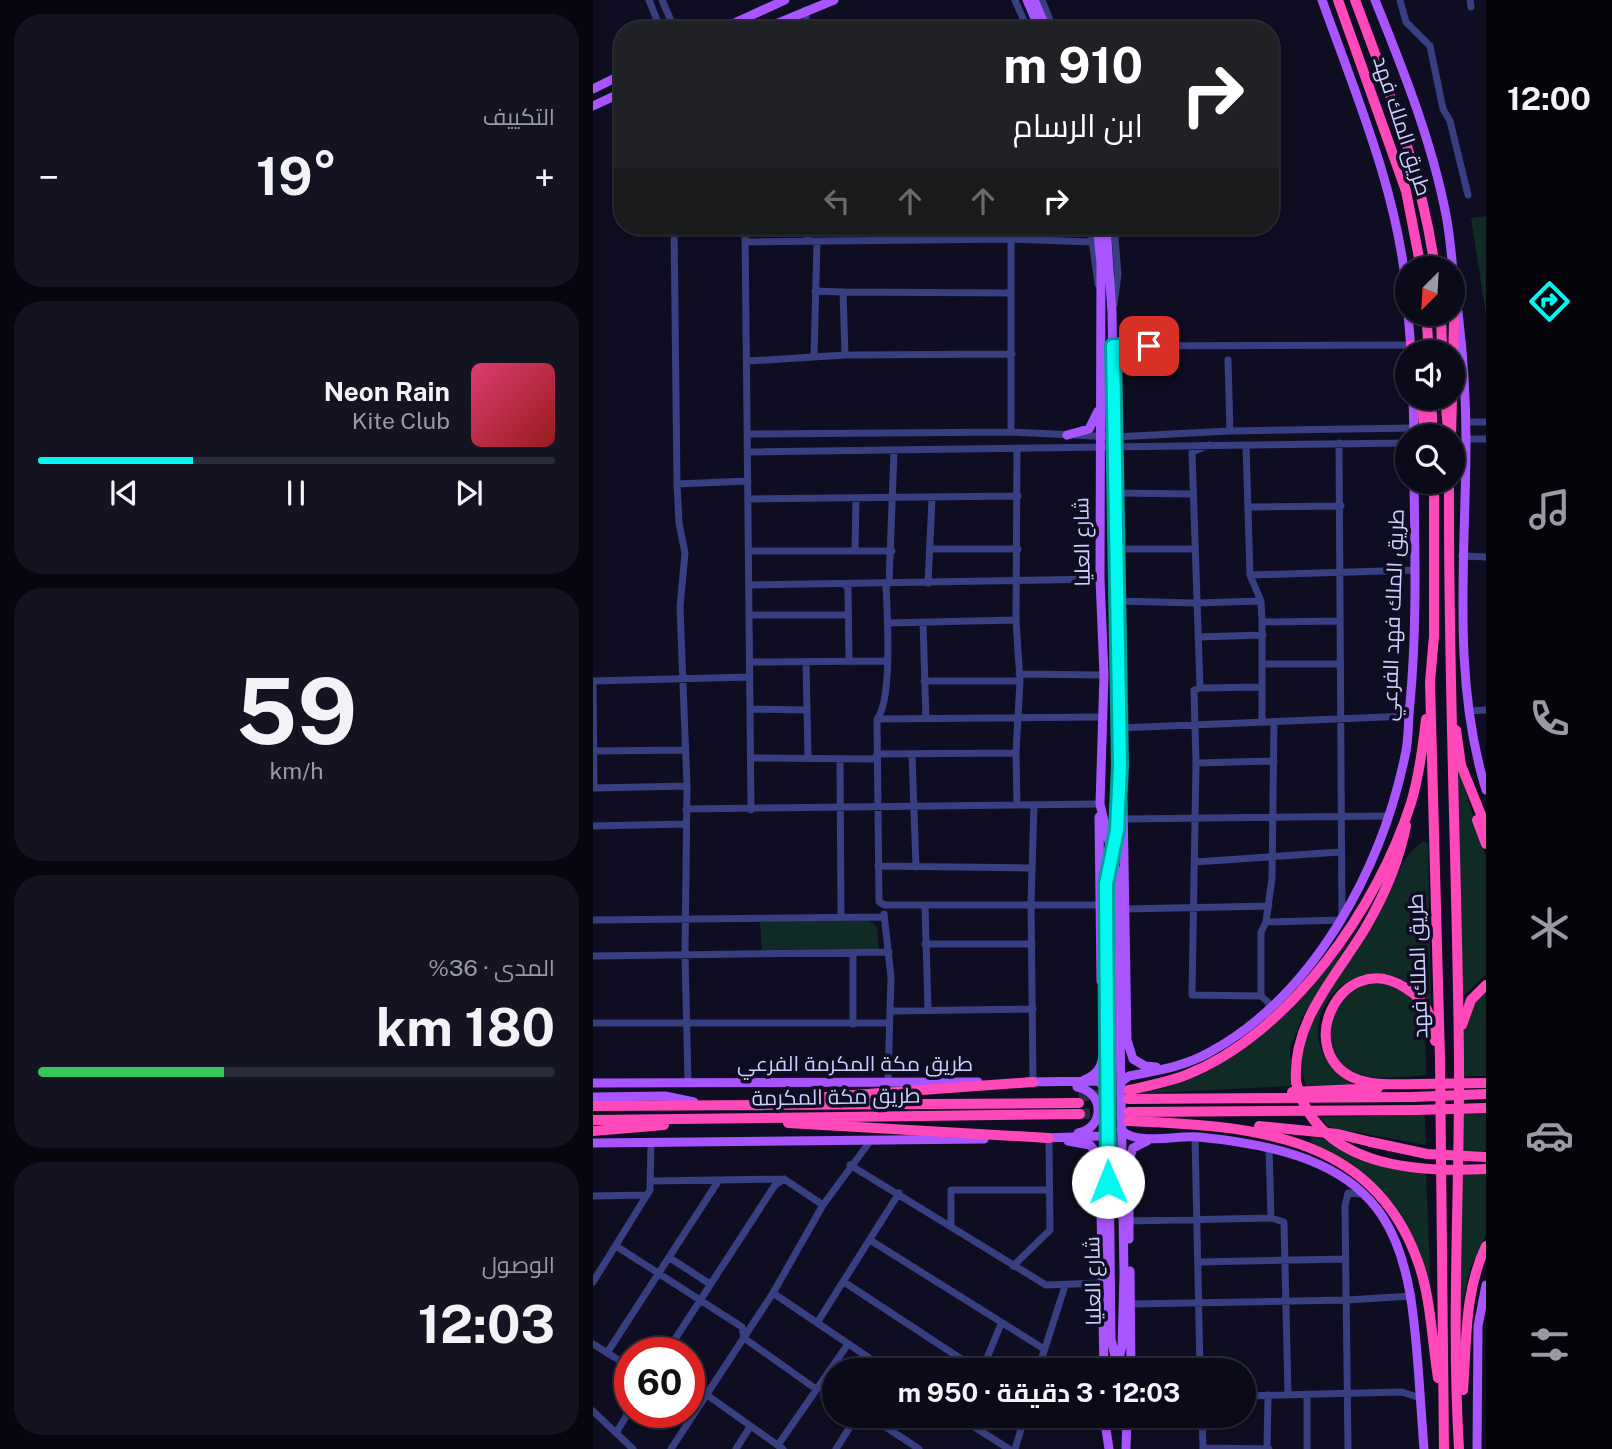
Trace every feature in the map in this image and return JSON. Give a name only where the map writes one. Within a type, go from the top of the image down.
[{"type":"highway","name":"طريق الملك فهد","points":[[1338,0],[1406,191],[1419,256]]},
{"type":"highway","name":"طريق الملك فهد","points":[[1355,0],[1410,149],[1429,221],[1433,256]]},
{"type":"highway","points":[[1450,424],[1454,326]]},
{"type":"highway","name":"طريق الملك فهد","points":[[1434,494],[1434,636],[1430,682],[1440,1059],[1444,1447]]},
{"type":"highway","name":"طريق الملك فهد","points":[[1449,494],[1449,689],[1459,1059],[1456,1346],[1459,1445]]},
{"type":"highway","points":[[1430,682],[1403,839],[1384,891],[1366,926],[1307,1020],[1299,1041],[1297,1082],[1310,1117],[1321,1131],[1349,1151],[1409,1166],[1486,1169]]},
{"type":"highway","points":[[1449,689],[1464,772],[1486,844]]},
{"type":"highway","points":[[1464,772],[1486,827]]},
{"type":"highway","points":[[1126,1091],[1186,1075],[1210,1063],[1251,1037],[1299,993],[1339,945],[1358,916],[1411,803]]},
{"type":"highway","points":[[1440,1059],[1429,1013],[1412,992],[1400,984],[1382,978],[1363,981],[1335,1001],[1329,1011],[1325,1034],[1330,1053],[1341,1069],[1360,1080],[1375,1083],[1486,1083]]},
{"type":"highway","points":[[1459,1059],[1464,1014],[1471,1000],[1486,985]]},
{"type":"highway","points":[[763,1104],[1033,1082]]},
{"type":"highway","points":[[1215,1100],[1419,1084]]},
{"type":"highway","points":[[1126,1091],[1215,1100],[1486,1094]]},
{"type":"highway","name":"طريق مكة المكرمة","points":[[593,1106],[1004,1104],[1079,1108],[1002,1116],[593,1119]]},
{"type":"highway","points":[[1126,1121],[1486,1108]]},
{"type":"highway","points":[[593,1131],[732,1118],[1049,1138]]},
{"type":"highway","points":[[1126,1121],[1288,1128],[1427,1154],[1486,1157]]},
{"type":"highway","points":[[1193,1124],[1276,1135],[1326,1153],[1356,1173],[1392,1209],[1414,1251],[1425,1288],[1440,1390],[1444,1447]]},
{"type":"highway","points":[[1459,1445],[1467,1308],[1476,1269],[1486,1246]]},
{"type":"main road","points":[[739,21],[785,0]]},
{"type":"main road","points":[[781,21],[834,0]]},
{"type":"main road","points":[[1027,0],[1036,21]]},
{"type":"main road","points":[[1034,0],[1043,21]]},
{"type":"main road","points":[[1322,0],[1368,129],[1396,223],[1401,256]]},
{"type":"main road","points":[[1375,0],[1400,60],[1428,146],[1446,214],[1451,256]]},
{"type":"main road","points":[[593,89],[614,78]]},
{"type":"main road","points":[[593,106],[614,96]]},
{"type":"main road","name":"شارع العليا","points":[[1098,235],[1100,579],[1104,675],[1100,804],[1118,880],[1126,1091],[1123,1332],[1119,1358]]},
{"type":"main road","name":"شارع العليا","points":[[1107,235],[1113,346],[1120,766],[1117,830],[1106,884],[1111,1339],[1115,1358]]},
{"type":"main road","points":[[1460,326],[1466,439],[1462,556],[1469,711],[1486,790]]},
{"type":"main road","points":[[1067,435],[1089,429],[1100,406]]},
{"type":"main road","name":"طريق الملك فهد الفرعي","points":[[1271,1005],[1315,958],[1342,920],[1366,877],[1389,816],[1406,749],[1414,661],[1414,494]]},
{"type":"main road","points":[[1120,766],[1124,819],[1129,1052],[1133,1059],[1149,1068],[1185,1063]]},
{"type":"main road","points":[[1076,1083],[1093,1076],[1103,1060],[1099,905],[1100,804]]},
{"type":"main road","points":[[1126,1091],[1129,1076],[1185,1063],[1208,1054],[1242,1032],[1271,1005]]},
{"type":"main road","name":"طريق مكة المكرمة الفرعي","points":[[593,1083],[1099,1081],[1107,1096]]},
{"type":"main road","points":[[1033,1082],[1089,1089],[1096,1096],[1097,1119],[1089,1131],[1049,1138]]},
{"type":"main road","points":[[593,1097],[665,1096],[706,1105]]},
{"type":"main road","points":[[1126,1121],[1130,1137],[1196,1137],[1269,1147],[1329,1168],[1366,1195],[1401,1249],[1412,1296],[1424,1449]]},
{"type":"main road","points":[[593,1143],[1049,1138],[1101,1136],[1107,1132]]},
{"type":"main road","points":[[1131,1358],[1131,1151],[1141,1142],[1174,1137]]},
{"type":"main road","points":[[1049,1138],[1090,1144],[1100,1157],[1104,1358]]},
{"type":"main road","points":[[1477,1449],[1478,1326],[1486,1285]]},
{"type":"main road","points":[[1106,1428],[1109,1449]]},
{"type":"main road","points":[[1109,1449],[1110,1428]]},
{"type":"main road","points":[[1126,1449],[1127,1428]]},
{"type":"street","points":[[1015,0],[1024,21]]},
{"type":"street","points":[[1042,0],[1050,21]]},
{"type":"street","points":[[1400,0],[1406,22],[1430,46],[1443,109],[1449,121],[1468,195]]},
{"type":"street","points":[[650,1],[662,21]]},
{"type":"street","points":[[805,10],[806,21]]},
{"type":"street","points":[[674,235],[677,484],[679,523],[685,553],[680,607],[685,676],[687,786],[685,955],[688,1082]]},
{"type":"street","points":[[745,235],[751,810]]},
{"type":"street","points":[[808,235],[808,241]]},
{"type":"street","points":[[1091,235],[1100,293]]},
{"type":"street","points":[[1112,312],[1118,274],[1115,235]]},
{"type":"street","points":[[745,242],[1011,239],[1092,242]]},
{"type":"street","points":[[1008,432],[1012,354],[1011,239]]},
{"type":"street","points":[[814,356],[817,242]]},
{"type":"street","points":[[815,291],[1011,293]]},
{"type":"street","points":[[843,292],[845,355]]},
{"type":"street","points":[[1113,346],[1395,350]]},
{"type":"street","points":[[748,361],[845,355],[1012,354]]},
{"type":"street","points":[[1228,360],[1230,431]]},
{"type":"street","points":[[1465,422],[1486,422]]},
{"type":"street","points":[[1114,442],[1230,431],[1395,432]]},
{"type":"street","points":[[748,434],[1008,432],[1067,435],[1100,442]]},
{"type":"street","points":[[1008,432],[1015,438],[1012,448],[1018,496],[1017,620],[1020,678],[1016,753],[1017,806]]},
{"type":"street","points":[[1207,444],[1201,438],[1210,432]]},
{"type":"street","points":[[1466,439],[1486,439]]},
{"type":"street","points":[[748,452],[1012,448],[1100,442],[1246,445],[1395,443]]},
{"type":"street","points":[[1266,922],[1342,920],[1339,443]]},
{"type":"street","points":[[1200,688],[1192,452],[1207,444]]},
{"type":"street","points":[[1246,445],[1250,575],[1261,601],[1263,635],[1262,722]]},
{"type":"street","points":[[888,1080],[889,953],[878,866],[877,719],[883,712],[887,661],[894,451]]},
{"type":"street","points":[[677,484],[748,481]]},
{"type":"street","points":[[1115,493],[1192,494]]},
{"type":"street","points":[[748,499],[1018,496]]},
{"type":"street","points":[[855,550],[856,499]]},
{"type":"street","points":[[928,583],[932,499]]},
{"type":"street","points":[[1248,507],[1340,506]]},
{"type":"street","points":[[930,549],[1018,549]]},
{"type":"street","points":[[1116,549],[1194,549]]},
{"type":"street","points":[[749,551],[892,551]]},
{"type":"street","points":[[1462,556],[1486,557]]},
{"type":"street","points":[[1250,575],[1415,570]]},
{"type":"street","points":[[750,585],[1100,579]]},
{"type":"street","points":[[843,584],[848,587],[846,615],[849,660]]},
{"type":"street","points":[[1117,601],[1261,601]]},
{"type":"street","points":[[749,615],[846,615]]},
{"type":"street","points":[[887,623],[1017,620]]},
{"type":"street","points":[[1262,622],[1339,621]]},
{"type":"street","points":[[923,622],[925,719]]},
{"type":"street","points":[[1198,637],[1263,635]]},
{"type":"street","points":[[751,662],[887,661]]},
{"type":"street","points":[[805,663],[808,758]]},
{"type":"street","points":[[1264,664],[1340,664]]},
{"type":"street","points":[[924,681],[1104,675]]},
{"type":"street","points":[[687,786],[594,788],[593,681],[685,676],[750,677]]},
{"type":"street","points":[[1261,687],[1194,690],[1196,763],[1192,995],[1261,996],[1271,1005]]},
{"type":"street","points":[[751,709],[807,710]]},
{"type":"street","points":[[1469,711],[1486,710]]},
{"type":"street","points":[[1119,727],[1409,716]]},
{"type":"street","points":[[877,719],[1104,717]]},
{"type":"street","points":[[1261,996],[1261,932],[1269,906],[1272,855],[1274,722]]},
{"type":"street","points":[[595,751],[685,750]]},
{"type":"street","points":[[877,754],[1016,753]]},
{"type":"street","points":[[752,758],[875,759],[877,754]]},
{"type":"street","points":[[912,755],[916,867]]},
{"type":"street","points":[[840,759],[841,916]]},
{"type":"street","points":[[1196,763],[1274,761]]},
{"type":"street","points":[[686,809],[878,809],[913,806],[1100,804]]},
{"type":"street","points":[[1033,1082],[1031,868],[1034,805]]},
{"type":"street","points":[[1124,819],[1195,820],[1273,815],[1341,819],[1389,816]]},
{"type":"street","points":[[593,826],[686,824]]},
{"type":"street","points":[[1195,862],[1340,852]]},
{"type":"street","points":[[878,866],[1031,868]]},
{"type":"street","points":[[882,904],[1099,905]]},
{"type":"street","points":[[925,906],[928,1009]]},
{"type":"street","points":[[1126,909],[1269,906]]},
{"type":"street","points":[[593,920],[883,917]]},
{"type":"street","points":[[925,944],[1032,944]]},
{"type":"street","points":[[853,953],[853,1024]]},
{"type":"street","points":[[593,956],[889,953]]},
{"type":"street","points":[[890,1011],[1033,1009]]},
{"type":"street","points":[[593,1023],[889,1023]]},
{"type":"street","points":[[1196,1137],[1200,1358]]},
{"type":"street","points":[[1013,1266],[1050,1230],[1049,1138]]},
{"type":"street","points":[[671,1449],[773,1293],[823,1205],[871,1140]]},
{"type":"street","points":[[593,1282],[653,1181],[651,1143]]},
{"type":"street","points":[[1269,1147],[1271,1218]]},
{"type":"street","points":[[850,1165],[1046,1284],[1065,1286],[1102,1283]]},
{"type":"street","points":[[607,1353],[719,1180]]},
{"type":"street","points":[[653,1181],[784,1180],[823,1205]]},
{"type":"street","points":[[675,1337],[775,1185],[784,1180]]},
{"type":"street","points":[[951,1224],[951,1190],[1049,1190]]},
{"type":"street","points":[[817,1323],[899,1193]]},
{"type":"street","points":[[1348,1449],[1345,1206],[1348,1193],[1366,1195]]},
{"type":"street","points":[[593,1196],[647,1195]]},
{"type":"street","points":[[1129,1221],[1280,1219],[1285,1225],[1288,1395]]},
{"type":"street","points":[[870,1240],[1044,1349]]},
{"type":"street","points":[[616,1246],[742,1327],[744,1338],[816,1389]]},
{"type":"street","points":[[670,1258],[710,1284]]},
{"type":"street","points":[[1199,1262],[1345,1259]]},
{"type":"street","points":[[844,1282],[961,1358]]},
{"type":"street","points":[[1041,1358],[1065,1286]]},
{"type":"street","points":[[773,1293],[870,1358]]},
{"type":"street","points":[[1130,1304],[1288,1302],[1412,1296]]},
{"type":"street","points":[[985,1358],[1001,1324]]},
{"type":"street","points":[[593,1344],[614,1357]]},
{"type":"street","points":[[707,1395],[780,1447],[848,1344]]},
{"type":"street","points":[[1256,1396],[1402,1392],[1420,1398]]},
{"type":"street","points":[[1203,1428],[1204,1449],[1268,1448],[1268,1395]]},
{"type":"street","points":[[1306,1395],[1307,1449]]},
{"type":"street","points":[[593,1411],[633,1449]]},
{"type":"street","points":[[736,1449],[751,1427]]},
{"type":"street","points":[[616,1433],[619,1428]]},
{"type":"street","points":[[836,1449],[849,1428]]},
{"type":"street","points":[[887,1428],[919,1449]]},
{"type":"street","points":[[978,1428],[1009,1449]]},
{"type":"street","points":[[1015,1449],[1021,1428]]},
{"type":"green space","points":[[1486,216],[1486,315],[1471,218]]},
{"type":"green space","points":[[1456,760],[1486,857],[1486,975],[1459,1000]]},
{"type":"green space","points":[[1423,841],[1428,844],[1431,1008],[1412,985],[1388,975],[1368,974],[1350,980],[1335,991],[1324,1007],[1319,1024],[1319,1043],[1328,1062],[1352,1084],[1306,1086],[1302,1053],[1314,1016],[1376,920],[1404,862]]},
{"type":"green space","points":[[869,920],[877,927],[879,949],[762,950],[760,922]]},
{"type":"green space","points":[[1354,934],[1302,1018],[1290,1048],[1292,1086],[1132,1094],[1168,1087],[1201,1075],[1231,1058],[1284,1015]]},
{"type":"green space","points":[[1369,982],[1396,987],[1407,993],[1415,1002],[1420,1012],[1425,1038],[1426,1075],[1370,1077],[1345,1067],[1336,1058],[1329,1039],[1337,1000]]},
{"type":"green space","points":[[1486,988],[1486,1076],[1463,1076],[1462,1039],[1466,1019]]},
{"type":"green space","points":[[1462,1112],[1486,1112],[1486,1151],[1459,1152]]},
{"type":"green space","points":[[1425,1115],[1426,1145],[1328,1127],[1320,1117]]},
{"type":"green space","points":[[1312,1136],[1364,1160],[1426,1171],[1431,1294],[1419,1250],[1372,1182],[1352,1164],[1310,1142]]},
{"type":"green space","points":[[1486,1172],[1486,1234],[1470,1269],[1462,1305],[1459,1174]]},
{"type":"tunnel","points":[[1079,1097],[1129,1090]]},
{"type":"tunnel","points":[[1080,1114],[1129,1112]]},
{"type":"route","points":[[1108,1182],[1106,884],[1117,830],[1120,766],[1113,346],[1149,346]]}]
